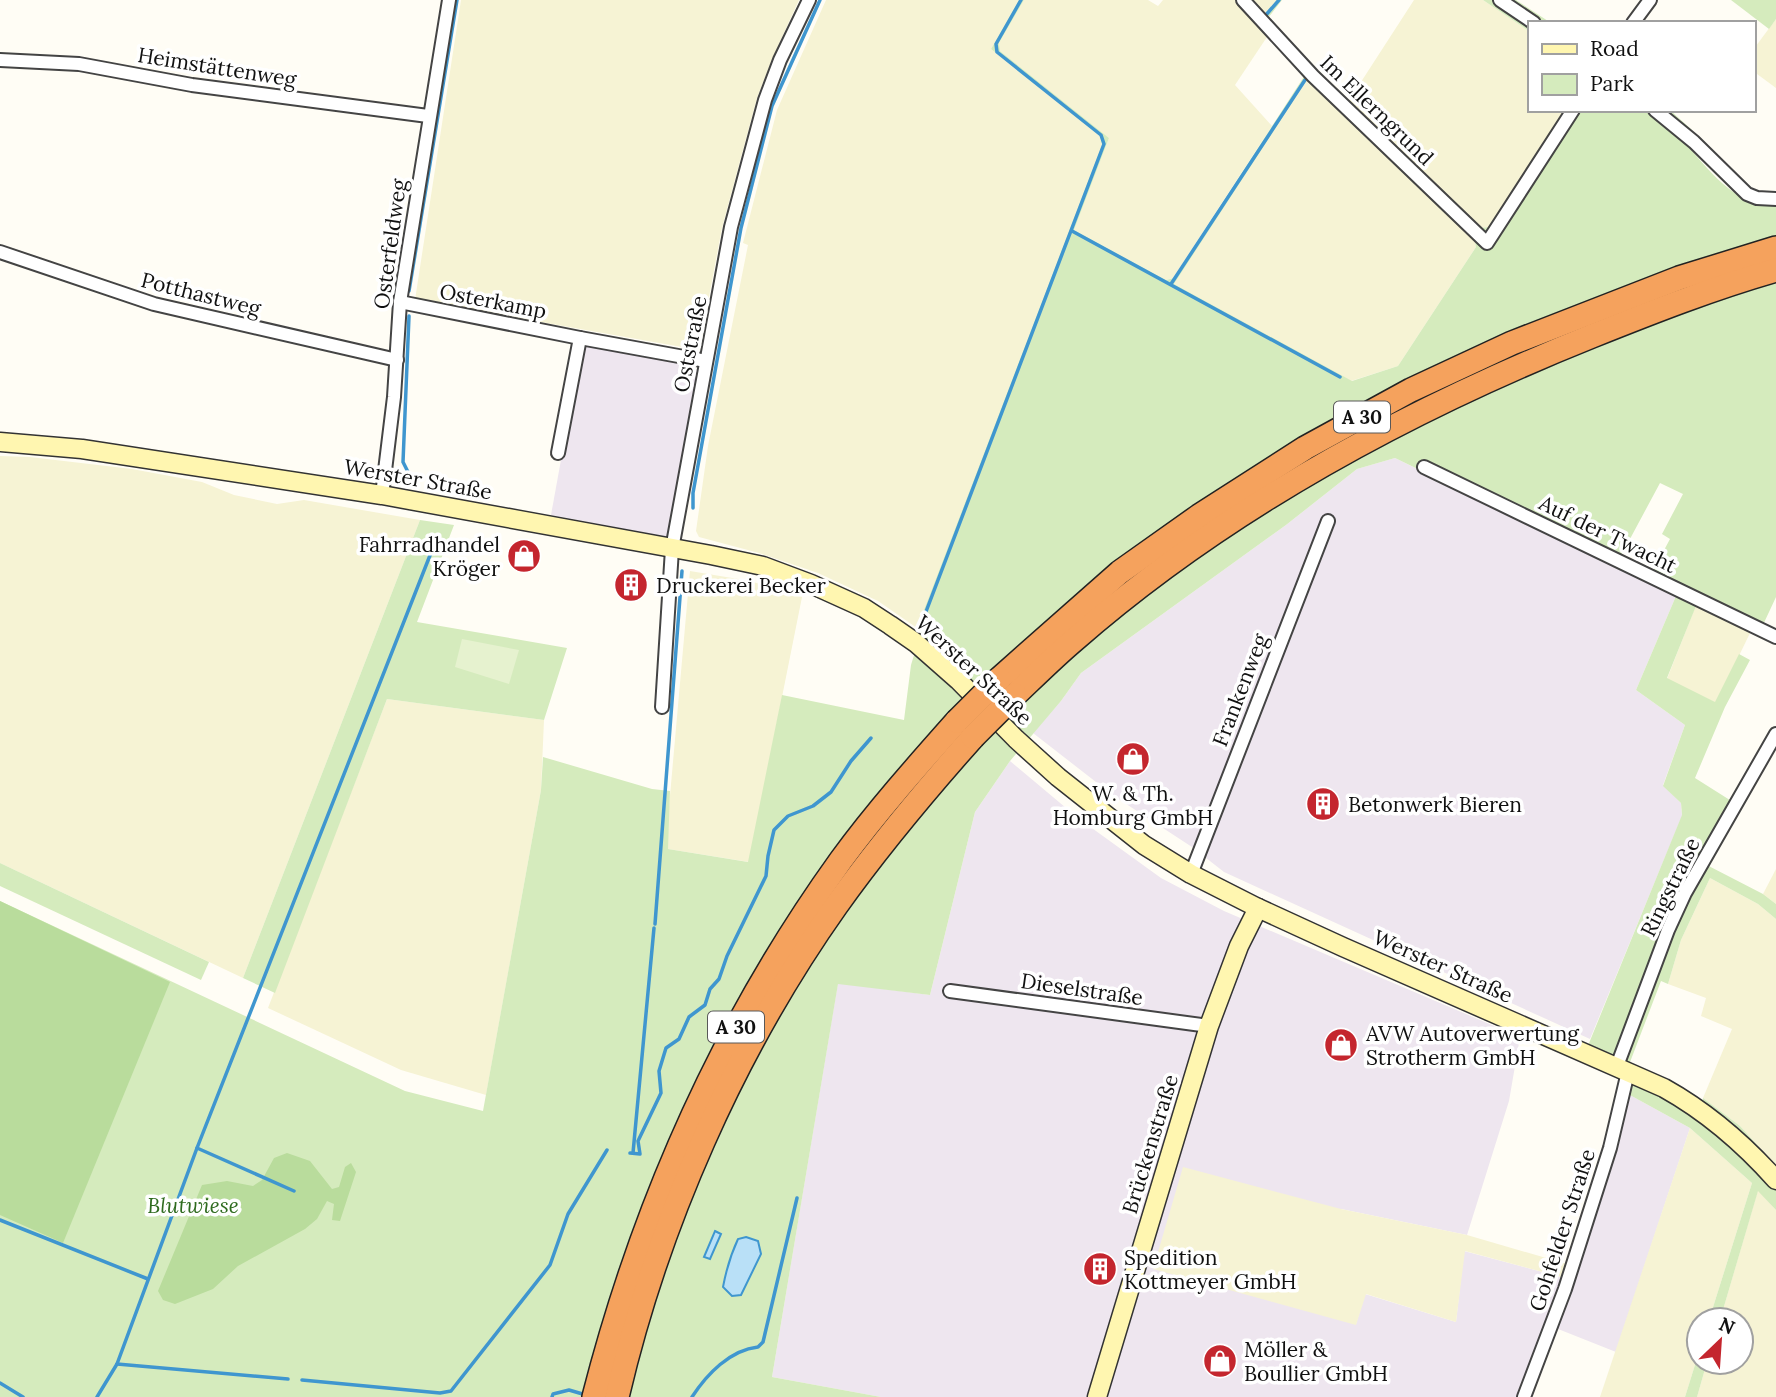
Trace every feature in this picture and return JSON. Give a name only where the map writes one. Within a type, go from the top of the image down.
[{"type":"highway","name":"A 30","points":[[608,1389],[623,1291],[667,1171],[706,1085],[743,1013],[808,908],[893,794],[965,729],[1120,572],[1199,516],[1305,448],[1411,390],[1511,343],[1679,278],[1776,248]]},
{"type":"highway","name":"A 30","points":[[1007,687],[1073,641],[1189,550],[1259,503],[1345,452],[1440,402],[1525,363],[1647,314],[1776,270]]},
{"type":"main road","name":"Werster Straße","points":[[0,442],[82,449],[382,495],[712,555],[763,566],[811,584],[864,608],[916,643],[1058,777],[1144,845],[1258,908],[1664,1088],[1704,1112],[1755,1157],[1776,1180]]},
{"type":"main road","name":"Brückenstraße","points":[[1097,1397],[1209,1026],[1239,946],[1258,908]]},
{"type":"street","name":"Osterfeldweg","points":[[382,495],[397,360],[400,302],[428,116],[449,0]]},
{"type":"street","name":"Oststraße","points":[[662,707],[672,549],[731,227],[751,150],[780,60],[809,0]]},
{"type":"street","name":"Im Ellerngrund","points":[[1243,0],[1313,76],[1488,243],[1572,112]]},
{"type":"street","points":[[1500,0],[1531,21]]},
{"type":"street","points":[[1634,21],[1650,0]]},
{"type":"street","name":"Heimstättenweg","points":[[0,60],[79,64],[192,85],[428,116]]},
{"type":"street","points":[[1658,112],[1747,194],[1757,198],[1776,199]]},
{"type":"street","name":"Potthastweg","points":[[0,252],[153,304],[397,360]]},
{"type":"street","name":"Osterkamp","points":[[400,302],[706,361]]},
{"type":"street","points":[[558,453],[580,338]]},
{"type":"street","name":"Auf der Twacht","points":[[1424,467],[1776,636]]},
{"type":"street","name":"Frankenweg","points":[[1191,873],[1328,521]]},
{"type":"street","name":"Ringstraße","points":[[1622,1069],[1668,930],[1685,893],[1776,734]]},
{"type":"street","name":"Dieselstraße","points":[[950,991],[1209,1026]]},
{"type":"street","name":"Gohfelder Straße","points":[[1524,1397],[1565,1289],[1610,1148],[1622,1069]]},
{"type":"shaded area","points":[[461,0],[799,0],[757,98],[722,228],[699,350],[415,300]]},
{"type":"shaded area","points":[[826,0],[1019,0],[991,49],[1100,136],[1102,145],[917,628],[878,601],[818,573],[699,537],[696,531],[708,446],[748,245],[743,243],[777,110]]},
{"type":"shaded area","points":[[1024,0],[1148,0],[1158,6],[1163,0],[1239,0],[1269,34],[1235,85],[1272,126],[1173,278],[1166,280],[1074,230],[1109,138],[1000,51],[999,43]]},
{"type":"shaded area","points":[[1252,0],[1277,0],[1265,15]]},
{"type":"shaded area","points":[[1414,0],[1483,0],[1528,30],[1528,112],[1565,112],[1489,227],[1480,228],[1348,102]]},
{"type":"shaded area","points":[[1776,19],[1776,88],[1755,72],[1755,47]]},
{"type":"shaded area","points":[[1308,77],[1474,237],[1476,247],[1398,366],[1351,381],[1174,284]]},
{"type":"shaded area","points":[[582,344],[687,362],[698,371],[668,537],[551,515]]},
{"type":"shaded area","points":[[0,456],[132,469],[202,482],[234,495],[277,504],[304,500],[420,520],[243,978],[0,863]]},
{"type":"shaded area","points":[[1395,458],[1676,596],[1636,690],[1685,725],[1663,785],[1681,803],[1682,816],[1590,1039],[1224,872],[1192,847],[1114,796],[1033,733],[1081,673],[1286,525],[1357,469]]},
{"type":"shaded area","points":[[690,571],[750,581],[802,597],[749,862],[668,849],[668,818]]},
{"type":"shaded area","points":[[1696,605],[1751,631],[1716,703],[1667,679]]},
{"type":"shaded area","points":[[387,699],[544,720],[541,790],[486,1095],[401,1070],[268,1008]]},
{"type":"shaded area","points":[[1010,761],[1078,818],[1161,878],[1224,911],[1520,1037],[1509,1101],[1467,1235],[1341,1209],[1356,1324],[1365,1294],[1456,1322],[1464,1251],[1565,1278],[1628,1094],[1690,1128],[1616,1352],[1553,1327],[1526,1397],[881,1397],[772,1377],[838,983],[930,995],[975,812]]},
{"type":"shaded area","points":[[1776,869],[1776,904],[1763,894]]},
{"type":"shaded area","points":[[1710,878],[1758,904],[1776,919],[1776,1166],[1740,1126],[1703,1098],[1732,1029],[1701,1016],[1706,998],[1668,984],[1681,940]]},
{"type":"shaded area","points":[[1690,1128],[1752,1183],[1713,1306],[1685,1306],[1685,1376],[1692,1376],[1685,1397],[1600,1397]]},
{"type":"shaded area","points":[[1183,1167],[1341,1209],[1467,1235],[1570,1265],[1565,1278],[1465,1251],[1456,1322],[1366,1294],[1356,1325],[1153,1269]]},
{"type":"shaded area","points":[[1758,1190],[1776,1210],[1776,1397],[1697,1397],[1703,1376],[1755,1376],[1755,1306],[1724,1306]]},
{"type":"green space","name":"Blutwiese","points":[[1019,0],[1024,0],[999,43],[1000,51],[1109,138],[1074,230],[1166,280],[1174,278],[1305,75],[1239,0],[1252,0],[1265,15],[1277,0],[1282,0],[1268,18],[1315,71],[1480,228],[1489,227],[1565,112],[1672,112],[1692,130],[1683,141],[1724,184],[1747,200],[1776,205],[1776,597],[1762,627],[1751,631],[1696,606],[1667,678],[1715,702],[1739,654],[1750,660],[1725,707],[1695,778],[1733,802],[1699,861],[1763,894],[1776,904],[1776,919],[1758,904],[1710,878],[1681,940],[1668,984],[1661,981],[1627,1070],[1585,1053],[1682,815],[1681,803],[1663,786],[1685,725],[1636,690],[1676,596],[1647,582],[1670,539],[1662,534],[1683,494],[1660,483],[1616,565],[1395,458],[1357,469],[1286,525],[1081,673],[1010,761],[975,812],[930,995],[838,984],[772,1377],[881,1397],[0,1397],[0,901],[405,1091],[483,1111],[541,790],[543,757],[652,789],[670,791],[668,849],[748,862],[782,695],[904,720],[911,665],[922,629],[917,628],[1102,145],[1100,136],[991,49]],"holes":[[[1308,78],[1474,237],[1476,247],[1398,366],[1352,381],[1174,284]]]},
{"type":"green space","points":[[1483,0],[1516,0],[1548,21],[1528,21],[1528,30]]},
{"type":"green space","points":[[1731,0],[1776,0],[1776,19],[1769,29]]},
{"type":"green space","points":[[420,520],[454,525],[417,622],[567,648],[544,720],[387,699],[275,993],[243,978]]},
{"type":"green space","points":[[462,639],[519,650],[509,684],[455,667]]},
{"type":"green space","points":[[0,863],[209,962],[201,980],[0,886]]},
{"type":"green space","points":[[0,901],[170,982],[63,1243],[0,1215]]},
{"type":"green space","points":[[1634,1071],[1702,1104],[1703,1098],[1740,1126],[1776,1166],[1776,1210],[1758,1191],[1724,1306],[1713,1306],[1752,1183],[1690,1128],[1628,1094]]},
{"type":"green space","points":[[287,1153],[310,1161],[332,1189],[339,1187],[345,1167],[351,1163],[356,1172],[340,1221],[332,1220],[334,1204],[327,1201],[317,1219],[305,1229],[238,1266],[213,1289],[175,1304],[163,1300],[158,1291],[202,1185],[227,1181],[253,1186],[262,1180],[274,1158]]},
{"type":"green space","points":[[1692,1376],[1703,1376],[1697,1397],[1685,1397]]},
{"type":"water","points":[[715,1231],[721,1234],[710,1259],[704,1257]]},
{"type":"water","points":[[746,1237],[758,1241],[761,1254],[741,1295],[732,1296],[723,1287],[738,1239]]},
{"type":"waterway","points":[[409,291],[457,0]]},
{"type":"waterway","points":[[693,508],[693,493],[741,228],[772,106],[820,0]]},
{"type":"waterway","points":[[919,630],[1104,144],[1101,135],[997,52],[996,44],[1021,0]]},
{"type":"waterway","points":[[1265,16],[1279,0]]},
{"type":"waterway","points":[[1171,284],[1305,80]]},
{"type":"waterway","points":[[1072,231],[1340,377]]},
{"type":"waterway","points":[[409,316],[403,462],[413,482]]},
{"type":"waterway","points":[[97,1397],[117,1364],[197,1148],[438,535]]},
{"type":"waterway","points":[[655,924],[682,571]]},
{"type":"waterway","points":[[630,1153],[640,1154],[638,1141],[661,1093],[659,1071],[666,1048],[679,1039],[689,1017],[705,1005],[710,989],[719,979],[727,956],[766,876],[774,830],[788,816],[813,806],[831,792],[851,761],[871,738]]},
{"type":"waterway","points":[[633,1153],[654,928]]},
{"type":"waterway","points":[[197,1148],[294,1191]]},
{"type":"waterway","points":[[302,1380],[440,1393],[451,1391],[550,1265],[568,1214],[607,1150]]},
{"type":"waterway","points":[[692,1397],[720,1364],[738,1353],[758,1347],[763,1342],[797,1198]]},
{"type":"waterway","points":[[0,1220],[148,1279]]},
{"type":"waterway","points":[[117,1364],[288,1379]]},
{"type":"waterway","points":[[0,1383],[23,1397]]},
{"type":"waterway","points":[[552,1397],[553,1394],[569,1390],[586,1395]]},
{"type":"place","name":"Fahrradhandel Kröger","points":[[524,556]]},
{"type":"place","name":"Druckerei Becker","points":[[631,585]]},
{"type":"place","name":"W. & Th. Homburg GmbH","points":[[1133,759]]},
{"type":"place","name":"Betonwerk Bieren","points":[[1323,804]]},
{"type":"place","name":"AVW Autoverwertung Strotherm GmbH","points":[[1341,1045]]},
{"type":"place","name":"Spedition Kottmeyer GmbH","points":[[1100,1269]]},
{"type":"place","name":"Möller & Boullier GmbH","points":[[1220,1361]]}]
